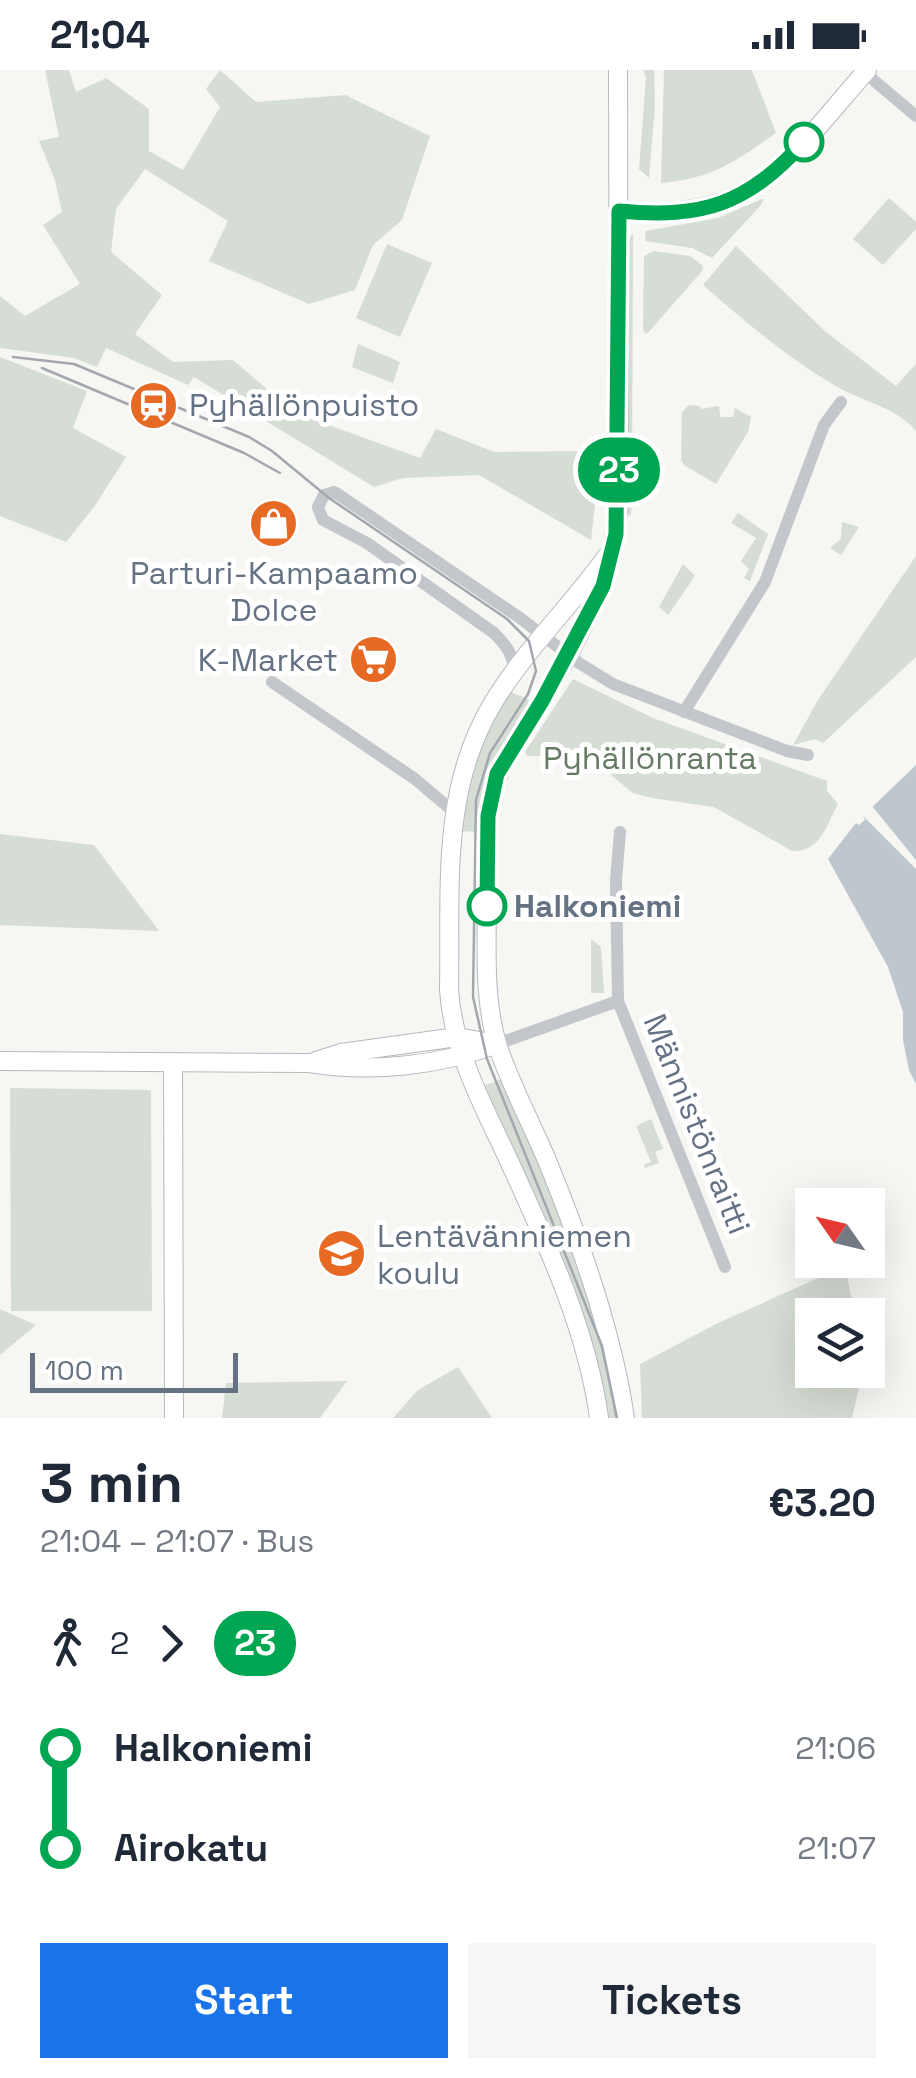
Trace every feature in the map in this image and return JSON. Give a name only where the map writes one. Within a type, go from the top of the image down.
[{"type":"main road","points":[[618,70],[619,496],[613,548],[603,586],[505,757],[492,791],[488,838],[488,988],[498,1044],[548,1163],[605,1325],[618,1370],[625,1418]]},
{"type":"main road","points":[[619,211],[695,210],[722,204],[749,191],[782,166],[866,71]]},
{"type":"main road","points":[[599,1418],[593,1379],[574,1319],[530,1207],[463,1057],[449,989],[454,812],[470,747],[492,704],[514,673],[613,548]]},
{"type":"main road","points":[[310,1063],[342,1054],[457,1038],[498,1044]]},
{"type":"main road","points":[[0,1061],[310,1063],[342,1068],[463,1057],[498,1044]]},
{"type":"main road","points":[[173,1063],[174,1418]]},
{"type":"street","points":[[866,71],[916,116]]},
{"type":"street","points":[[684,712],[765,582],[824,425],[841,402]]},
{"type":"street","points":[[514,673],[509,650],[494,633],[368,543],[324,520],[318,508],[324,495],[339,495],[613,684],[787,751],[808,755]]},
{"type":"street","points":[[272,682],[415,779],[454,812]]},
{"type":"street","points":[[498,1044],[618,1001],[616,880],[620,832]]},
{"type":"street","name":"Männistönraitti","points":[[618,1001],[725,1267]]},
{"type":"green space","points":[[45,70],[69,70],[76,92],[106,78],[149,109],[149,151],[183,170],[220,107],[206,89],[220,70],[256,102],[345,95],[430,136],[402,220],[373,245],[355,290],[309,304],[209,261],[228,221],[145,169],[116,209],[111,252],[162,295],[135,334],[173,362],[233,360],[295,413],[420,458],[436,429],[494,452],[601,451],[591,540],[479,475],[403,478],[374,487],[194,377],[188,385],[106,348],[97,367],[74,358],[0,348],[0,296],[25,316],[80,284],[43,225],[62,212],[55,180],[39,141],[59,137]]},
{"type":"green space","points":[[643,70],[654,70],[649,178],[639,169],[646,78]]},
{"type":"green space","points":[[664,70],[752,70],[776,133],[723,167],[661,183]]},
{"type":"green space","points":[[889,198],[916,222],[916,229],[883,265],[853,239]]},
{"type":"green space","points":[[762,199],[712,258],[692,248],[645,241],[646,231],[718,218]]},
{"type":"green space","points":[[633,233],[631,516],[627,514],[629,240]]},
{"type":"green space","points":[[387,244],[432,263],[400,337],[356,318]]},
{"type":"green space","points":[[736,246],[826,332],[896,386],[916,364],[916,431],[898,416],[799,363],[703,285]]},
{"type":"green space","points":[[654,251],[690,256],[703,270],[647,334],[643,331],[644,256]]},
{"type":"green space","points":[[358,344],[400,362],[393,383],[352,367]]},
{"type":"green space","points":[[0,357],[87,391],[73,428],[126,457],[66,542],[0,516]]},
{"type":"green space","points":[[689,405],[701,409],[719,406],[720,417],[733,417],[735,408],[751,417],[748,432],[716,484],[681,460],[682,412]]},
{"type":"green space","points":[[738,513],[768,534],[750,581],[744,578],[749,569],[741,561],[756,538],[731,523]]},
{"type":"green space","points":[[842,522],[859,527],[841,555],[830,548],[841,539]]},
{"type":"green space","points":[[916,556],[916,657],[823,743],[815,739],[793,745],[818,700]]},
{"type":"green space","points":[[683,564],[695,576],[668,615],[659,607]]},
{"type":"green space","name":"Pyhällönranta","points":[[573,679],[653,718],[827,781],[827,791],[838,804],[826,828],[809,847],[792,851],[714,807],[633,793],[599,765],[580,756],[527,756],[525,752]]},
{"type":"green space","points":[[509,691],[534,702],[483,832],[457,831],[471,765]]},
{"type":"green space","points":[[0,834],[94,845],[159,931],[0,925]]},
{"type":"green space","points":[[591,939],[601,947],[604,993],[591,993]]},
{"type":"green space","points":[[504,1078],[589,1290],[621,1418],[604,1418],[481,1087]]},
{"type":"green space","points":[[10,1088],[151,1090],[152,1311],[11,1311]]},
{"type":"green space","points":[[651,1119],[663,1149],[655,1152],[659,1163],[645,1168],[651,1162],[636,1126]]},
{"type":"green space","points":[[818,1278],[847,1278],[852,1298],[795,1298],[795,1388],[859,1388],[852,1418],[642,1418],[640,1364],[716,1324]]},
{"type":"green space","points":[[0,1309],[36,1325],[0,1355]]},
{"type":"green space","points":[[458,1367],[492,1418],[393,1418],[418,1390]]},
{"type":"green space","points":[[347,1381],[320,1418],[222,1418],[226,1383]]},
{"type":"shaded area","points":[[916,765],[916,1084],[903,1040],[903,1012],[888,967],[828,859],[856,823],[865,820],[863,816]]},
{"type":"pier","points":[[872,806],[916,860],[916,869],[862,815]]},
{"type":"tram line","points":[[13,357],[74,364],[249,437],[329,498],[507,619],[529,641],[536,671],[528,694],[490,753],[476,800],[473,997],[487,1059],[602,1346],[617,1418]]},
{"type":"tram line","points":[[42,368],[244,453],[280,473]]},
{"type":"bus line","name":"23","points":[[487,906],[488,816],[497,774],[542,701],[603,586],[616,534],[619,211],[676,212],[722,204],[764,181],[804,142]]},
{"type":"place","name":"Pyhällönpuisto","points":[[154,405]]},
{"type":"place","name":"Parturi-Kampaamo Dolce","points":[[274,523]]},
{"type":"place","name":"K-Market","points":[[373,660]]},
{"type":"place","name":"Halkoniemi","points":[[487,906]]},
{"type":"place","name":"Lentävänniemen koulu","points":[[342,1254]]}]
